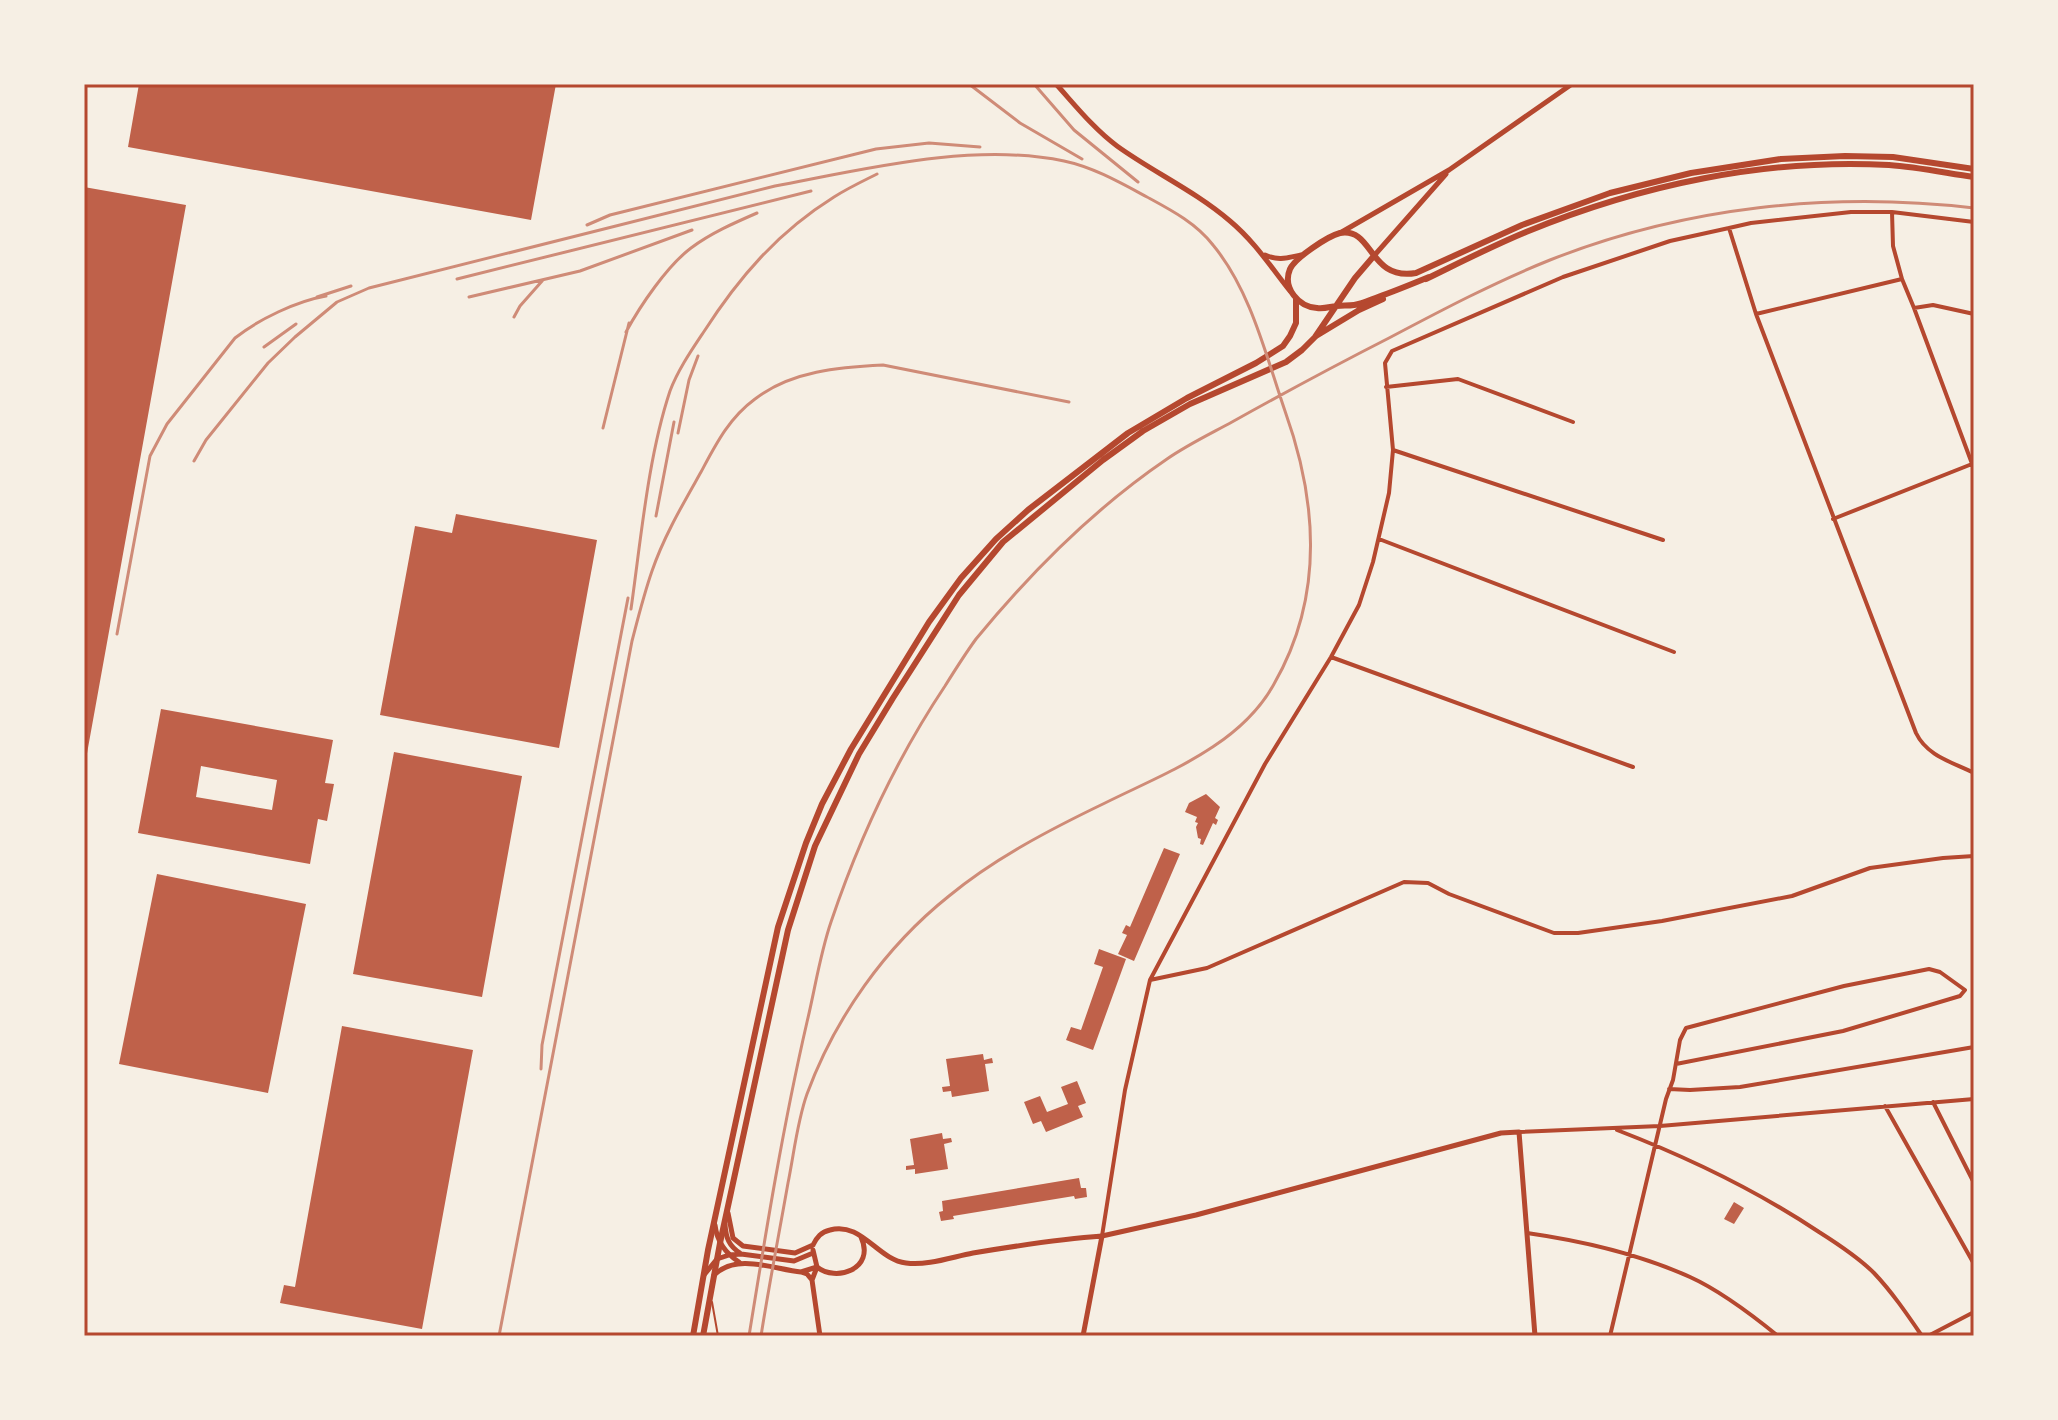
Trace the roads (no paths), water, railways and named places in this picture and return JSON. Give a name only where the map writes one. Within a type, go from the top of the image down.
[{"type":"main road","points":[[1056,84],[1113,143],[1230,221],[1264,255],[1305,306],[1320,309],[1357,305],[1429,277]]},
{"type":"main road","points":[[693,1336],[703,1276],[778,927],[822,804],[851,749],[929,622],[977,558],[1007,528],[1084,465],[1128,433],[1283,346],[1296,323],[1297,312],[1288,280],[1289,270],[1304,254],[1449,170],[1572,84]]},
{"type":"main road","points":[[1339,233],[1362,238],[1373,257],[1393,271],[1416,273],[1522,225],[1610,193],[1691,173],[1781,159],[1845,156],[1893,157],[1974,169]]},
{"type":"main road","points":[[1315,337],[1359,310],[1429,277],[1525,233],[1613,200],[1692,181],[1781,167],[1892,165],[1974,177]]},
{"type":"main road","points":[[703,1336],[728,1204],[788,930],[815,846],[859,754],[952,606],[1003,542],[1103,460],[1143,431],[1190,404],[1286,362],[1302,350],[1315,337],[1355,278],[1449,170]]},
{"type":"main road","points":[[1264,255],[1280,260],[1304,254]]},
{"type":"main road","points":[[728,1204],[733,1238],[743,1246],[795,1253],[813,1245],[821,1234],[835,1229],[851,1230],[890,1258],[916,1264],[978,1252],[1102,1236],[1196,1215],[1501,1133],[1519,1132],[1535,1336]]},
{"type":"main road","points":[[715,1220],[720,1243],[729,1255],[740,1262],[801,1272],[812,1280]]},
{"type":"main road","points":[[725,1220],[728,1241],[741,1254]]},
{"type":"main road","points":[[1083,1336],[1102,1236]]},
{"type":"main road","points":[[817,1267],[833,1273],[858,1266],[865,1256],[860,1237]]},
{"type":"main road","points":[[813,1245],[817,1267],[812,1280],[820,1336]]},
{"type":"main road","points":[[703,1276],[717,1259],[729,1255],[794,1261],[813,1253]]},
{"type":"main road","points":[[714,1276],[726,1266],[740,1262]]},
{"type":"main road","points":[[801,1272],[817,1267]]},
{"type":"street","points":[[1102,1236],[1125,1090],[1150,980],[1265,764],[1359,605],[1389,493],[1393,450],[1385,363],[1392,351],[1563,277],[1670,241],[1751,223],[1851,212],[1892,212],[1974,222]]},
{"type":"street","points":[[1833,519],[1973,466],[1902,279],[1893,246],[1892,212]]},
{"type":"street","points":[[1729,228],[1756,314],[1920,742],[1929,751],[1974,773]]},
{"type":"street","points":[[1756,314],[1902,279]]},
{"type":"street","points":[[1914,308],[1933,305],[1974,314]]},
{"type":"street","points":[[1386,387],[1458,379],[1573,422]]},
{"type":"street","points":[[1393,450],[1663,540]]},
{"type":"street","points":[[1379,539],[1674,652]]},
{"type":"street","points":[[1331,657],[1633,767]]},
{"type":"street","points":[[1150,980],[1207,968],[1404,882],[1428,883],[1449,894],[1554,933],[1578,933],[1662,921],[1792,896],[1870,868],[1974,856]]},
{"type":"street","points":[[1610,1336],[1680,1040],[1686,1028],[1844,986],[1929,969],[1940,972],[1965,990],[1960,996],[1843,1031],[1676,1064]]},
{"type":"street","points":[[1669,1089],[1740,1087],[1974,1047]]},
{"type":"street","points":[[1519,1132],[1660,1126],[1974,1099]]},
{"type":"street","points":[[1933,1102],[1974,1183]]},
{"type":"street","points":[[1885,1106],[1974,1264]]},
{"type":"street","points":[[1614,1129],[1656,1145],[1779,1206],[1852,1254],[1873,1272],[1925,1336],[1974,1312]]},
{"type":"street","points":[[1527,1233],[1566,1238],[1629,1255],[1691,1278],[1729,1300],[1778,1336]]},
{"type":"lane","points":[[710,1294],[718,1336]]},
{"type":"railway","points":[[969,84],[1020,123],[1082,159]]},
{"type":"railway","points":[[1034,84],[1074,130],[1138,182]]},
{"type":"railway","points":[[587,225],[610,215],[876,149],[929,143],[980,147]]},
{"type":"railway","points":[[194,461],[206,440],[268,363],[337,302],[369,288],[775,186],[845,172],[919,160],[993,154],[1064,161],[1107,176],[1174,212],[1206,237],[1226,263],[1256,325],[1296,446],[1304,480],[1311,549],[1308,584],[1290,651],[1259,706],[1242,725],[1221,741],[1176,769],[1044,834],[985,869],[926,916],[883,961],[847,1011],[807,1094],[796,1138],[761,1336]]},
{"type":"railway","points":[[631,609],[656,443],[670,391],[681,368],[731,293],[777,241],[834,197],[877,174]]},
{"type":"railway","points":[[457,279],[811,191]]},
{"type":"railway","points":[[749,1336],[798,1061],[824,946],[854,860],[880,800],[911,742],[968,650],[1065,542],[1140,478],[1199,440],[1429,317],[1550,260],[1653,227],[1759,208],[1866,202],[1974,208]]},
{"type":"railway","points":[[626,332],[655,287],[682,256],[715,233],[757,213]]},
{"type":"railway","points":[[469,297],[580,271],[692,230]]},
{"type":"railway","points":[[514,317],[543,280]]},
{"type":"railway","points":[[317,297],[351,286]]},
{"type":"railway","points":[[117,634],[150,456],[167,424],[235,338],[279,312],[326,296]]},
{"type":"railway","points":[[603,428],[629,323]]},
{"type":"railway","points":[[264,347],[296,324]]},
{"type":"railway","points":[[678,433],[689,380],[698,356]]},
{"type":"railway","points":[[499,1336],[632,641],[662,545],[718,442],[738,414],[769,390],[800,376],[850,367],[883,365],[1069,402]]},
{"type":"railway","points":[[656,516],[674,422]]},
{"type":"railway","points":[[541,1069],[542,1045],[628,598]]}]
